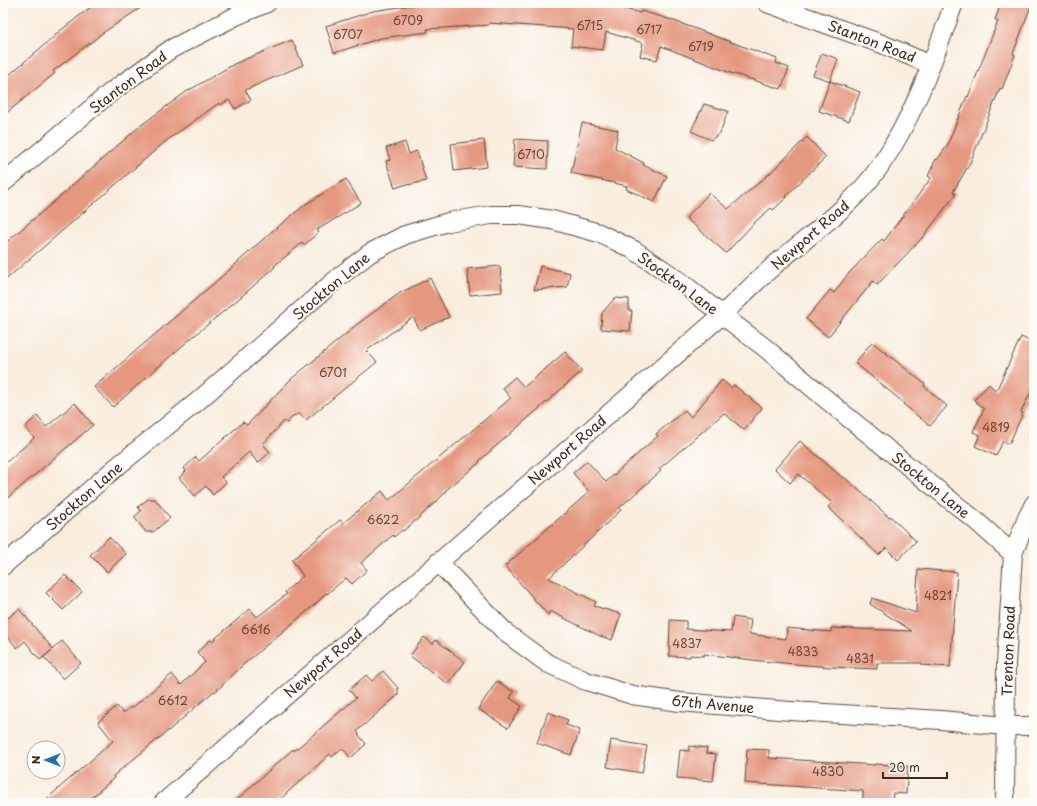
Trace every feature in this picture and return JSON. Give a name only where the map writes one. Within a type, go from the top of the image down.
[{"type":"street","name":"Stanton Road","points":[[3,183],[111,92],[171,49],[236,16],[267,3]]},
{"type":"street","name":"Stanton Road","points":[[767,3],[882,44],[931,64]]},
{"type":"street","name":"Newport Road","points":[[163,803],[722,315],[782,259],[836,215],[864,186],[880,166],[919,95],[954,3]]},
{"type":"street","name":"Stockton Lane","points":[[3,566],[114,469],[198,401],[340,276],[370,252],[405,235],[448,222],[491,215],[519,215],[552,220],[600,233],[634,250],[680,281],[764,347],[845,415],[975,520],[1013,554]]},
{"type":"street","name":"Trenton Road","points":[[1005,803],[1006,664],[1013,554],[1034,504]]},
{"type":"street","name":"67th Avenue","points":[[438,562],[506,633],[547,664],[586,681],[632,695],[688,703],[1005,726],[1034,726]]},
{"type":"building","points":[[96,3],[148,3],[98,36],[53,71],[55,73],[3,116],[3,80],[56,34]]},
{"type":"building","points":[[413,3],[604,3],[669,19],[777,59],[776,63],[789,68],[781,89],[728,72],[661,46],[657,60],[640,56],[643,43],[606,32],[603,50],[571,46],[573,29],[489,23],[489,25],[427,29],[428,32],[381,38],[334,53],[326,26],[373,11],[413,5]]},
{"type":"building","points":[[1001,3],[1032,3],[1002,89],[1000,88],[970,163],[953,192],[956,194],[922,238],[877,285],[873,281],[828,337],[806,319],[830,290],[834,293],[848,274],[882,239],[884,241],[931,178],[928,176],[936,159],[937,160],[947,146],[967,96],[968,97],[998,21],[995,20]]},
{"type":"building","points":[[292,40],[303,65],[245,90],[251,100],[235,109],[229,100],[220,105],[219,103],[166,141],[3,282],[3,245],[140,126],[186,92],[234,64]]},
{"type":"building","points":[[822,53],[838,59],[830,81],[813,75]]},
{"type":"building","points":[[830,81],[860,92],[849,121],[819,111]]},
{"type":"building","points":[[704,104],[728,111],[720,133],[711,140],[691,131]]},
{"type":"building","points":[[582,123],[618,130],[615,148],[644,163],[643,165],[667,176],[654,202],[626,189],[627,186],[571,173]]},
{"type":"building","points":[[807,137],[826,157],[773,210],[771,208],[754,223],[726,253],[686,218],[709,193],[728,209],[768,175]]},
{"type":"building","points":[[515,139],[548,141],[547,169],[513,167]]},
{"type":"building","points":[[484,140],[487,167],[454,171],[451,144]]},
{"type":"building","points":[[405,142],[409,154],[417,151],[426,181],[407,184],[395,188],[386,161],[390,160],[386,148]]},
{"type":"building","points":[[346,179],[361,203],[317,230],[319,232],[304,245],[302,243],[274,266],[275,267],[242,296],[189,340],[113,407],[94,387],[271,232],[306,204]]},
{"type":"building","points":[[500,266],[502,292],[470,295],[467,269]]},
{"type":"building","points":[[540,266],[570,273],[567,287],[534,290]]},
{"type":"building","points":[[430,278],[449,317],[420,330],[413,317],[366,351],[377,362],[306,420],[298,413],[295,416],[294,415],[287,423],[284,421],[263,444],[270,452],[258,463],[249,452],[221,477],[226,482],[213,495],[206,486],[195,496],[179,478],[186,471],[184,468],[196,457],[199,461],[243,422],[247,425],[290,380],[352,328],[400,293]]},
{"type":"building","points":[[615,298],[629,299],[629,311],[632,311],[630,331],[601,329],[602,313]]},
{"type":"building","points":[[1021,337],[1034,343],[1034,385],[1021,412],[1023,413],[1009,444],[1003,441],[996,456],[975,446],[980,435],[973,432],[984,409],[974,400],[989,384],[996,391]]},
{"type":"building","points":[[872,342],[925,384],[924,386],[947,406],[930,426],[855,363]]},
{"type":"building","points":[[565,352],[582,371],[479,461],[480,462],[445,491],[446,492],[420,517],[394,537],[393,535],[361,563],[367,570],[352,584],[346,578],[327,594],[326,593],[319,601],[244,664],[215,692],[214,691],[113,776],[114,778],[85,803],[42,803],[113,741],[98,722],[117,706],[123,713],[131,707],[132,708],[172,674],[181,685],[205,662],[197,652],[210,640],[212,641],[250,609],[257,617],[287,594],[285,592],[303,576],[292,560],[340,520],[343,523],[382,491],[389,500],[511,398],[502,388],[515,377],[524,387]]},
{"type":"building","points":[[722,380],[731,388],[734,385],[762,408],[744,430],[724,413],[659,469],[661,471],[619,508],[621,510],[549,578],[596,602],[594,606],[621,614],[612,640],[600,636],[550,611],[548,615],[505,566],[589,492],[573,473],[587,461],[606,482],[658,436],[656,434],[685,410],[691,417]]},
{"type":"building","points":[[75,403],[93,425],[3,502],[3,465],[34,438],[25,427],[37,416],[46,427]]},
{"type":"building","points":[[800,441],[889,517],[890,516],[916,541],[898,560],[886,548],[879,555],[828,507],[832,503],[798,474],[790,483],[775,469]]},
{"type":"building","points":[[148,499],[155,499],[170,518],[153,532],[146,532],[134,517],[141,511],[138,507]]},
{"type":"building","points":[[109,537],[126,554],[107,572],[90,555]]},
{"type":"building","points":[[918,569],[957,572],[950,667],[922,665],[922,663],[877,663],[877,669],[830,667],[704,654],[704,656],[690,655],[690,657],[669,656],[670,620],[686,621],[686,629],[731,632],[733,617],[751,620],[749,634],[786,639],[787,628],[831,632],[831,628],[912,631],[870,604],[872,598],[916,613]]},
{"type":"building","points":[[65,575],[82,592],[63,610],[46,593]]},
{"type":"building","points":[[19,609],[53,649],[40,660],[25,641],[17,648],[3,631],[3,622]]},
{"type":"building","points":[[424,637],[433,644],[436,640],[465,662],[448,684],[410,656]]},
{"type":"building","points":[[62,641],[81,663],[63,679],[44,657]]},
{"type":"building","points":[[383,671],[398,688],[398,695],[357,731],[366,744],[351,758],[342,748],[332,757],[330,754],[276,803],[233,803],[293,749],[294,751],[356,698],[349,690],[366,675],[372,681]]},
{"type":"building","points":[[497,681],[514,692],[510,698],[522,706],[508,728],[478,709]]},
{"type":"building","points":[[548,712],[568,720],[566,725],[580,730],[571,755],[537,743]]},
{"type":"building","points":[[611,740],[647,746],[642,773],[607,767]]},
{"type":"building","points":[[689,746],[707,748],[706,753],[716,754],[713,781],[677,778],[680,750],[689,751]]},
{"type":"building","points":[[747,749],[769,750],[769,758],[908,766],[906,794],[893,793],[892,803],[863,803],[863,791],[745,783]]}]
